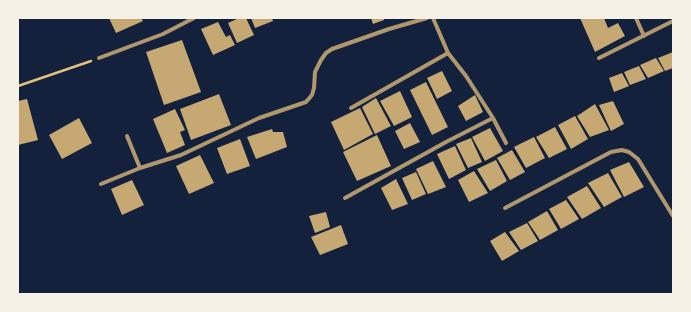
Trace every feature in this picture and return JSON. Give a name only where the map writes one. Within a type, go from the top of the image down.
[{"type":"street","points":[[99,58],[163,34],[193,18]]},
{"type":"street","points":[[101,184],[140,168],[181,155],[259,118],[306,102],[312,95],[315,72],[326,53],[332,49],[427,18]]},
{"type":"street","points":[[433,18],[448,53],[466,76],[506,143]]},
{"type":"street","points":[[636,18],[644,36]]},
{"type":"street","points":[[599,58],[673,21]]},
{"type":"street","points":[[351,108],[448,53]]},
{"type":"street","points":[[345,198],[492,118]]},
{"type":"street","points":[[127,136],[140,168]]},
{"type":"street","points":[[506,208],[611,152],[622,150],[629,152],[638,159],[673,216]]},
{"type":"path","points":[[18,86],[99,58]]},
{"type":"building","points":[[109,18],[141,18],[143,21],[116,33]]},
{"type":"building","points":[[239,18],[246,18],[254,35],[237,43],[228,23]]},
{"type":"building","points":[[251,18],[272,18],[273,21],[255,28]]},
{"type":"building","points":[[371,18],[384,18],[384,20],[373,24]]},
{"type":"building","points":[[580,18],[604,18],[608,28],[618,23],[625,36],[595,52]]},
{"type":"building","points":[[218,22],[226,37],[230,35],[235,45],[213,55],[201,29]]},
{"type":"building","points":[[182,40],[201,92],[164,105],[146,52]]},
{"type":"building","points":[[673,52],[673,68],[665,71],[658,58]]},
{"type":"building","points":[[656,58],[664,71],[648,78],[640,65]]},
{"type":"building","points":[[639,66],[646,79],[630,85],[624,72]]},
{"type":"building","points":[[442,71],[452,91],[437,99],[427,78]]},
{"type":"building","points":[[622,73],[629,86],[614,92],[609,78]]},
{"type":"building","points":[[426,82],[448,127],[432,135],[410,90]]},
{"type":"building","points":[[400,91],[412,117],[394,126],[380,101]]},
{"type":"building","points":[[219,94],[231,125],[191,140],[180,109]]},
{"type":"building","points":[[475,95],[483,112],[466,121],[458,106]]},
{"type":"building","points":[[376,98],[391,126],[375,134],[362,107]]},
{"type":"building","points":[[27,99],[38,140],[18,145],[18,101]]},
{"type":"building","points":[[613,101],[624,124],[611,131],[599,105]]},
{"type":"building","points":[[595,104],[609,130],[590,137],[577,116]]},
{"type":"building","points":[[360,108],[373,134],[344,150],[331,122]]},
{"type":"building","points":[[175,109],[185,130],[180,132],[185,145],[167,153],[153,119]]},
{"type":"building","points":[[575,116],[588,139],[571,149],[558,125]]},
{"type":"building","points":[[79,118],[92,143],[62,159],[49,135]]},
{"type":"building","points":[[410,123],[420,142],[404,149],[395,131]]},
{"type":"building","points":[[555,127],[567,149],[549,158],[536,137]]},
{"type":"building","points":[[490,128],[503,151],[485,161],[472,137]]},
{"type":"building","points":[[272,129],[273,132],[283,132],[287,147],[256,159],[247,137]]},
{"type":"building","points":[[377,135],[391,166],[357,181],[343,152]]},
{"type":"building","points":[[534,137],[545,158],[526,168],[514,147]]},
{"type":"building","points":[[471,138],[482,162],[468,168],[456,144]]},
{"type":"building","points":[[240,139],[250,166],[227,174],[217,148]]},
{"type":"building","points":[[455,146],[466,170],[449,179],[437,154]]},
{"type":"building","points":[[512,150],[525,172],[510,180],[497,158]]},
{"type":"building","points":[[200,155],[214,183],[189,194],[176,166]]},
{"type":"building","points":[[496,160],[507,181],[490,191],[477,169]]},
{"type":"building","points":[[433,161],[446,187],[428,194],[416,169]]},
{"type":"building","points":[[629,162],[644,187],[624,197],[610,170]]},
{"type":"building","points":[[474,171],[488,193],[469,202],[458,180]]},
{"type":"building","points":[[416,172],[426,194],[412,200],[402,178]]},
{"type":"building","points":[[608,173],[622,197],[604,207],[588,183]]},
{"type":"building","points":[[396,179],[408,204],[392,210],[381,188]]},
{"type":"building","points":[[132,180],[144,205],[122,215],[111,189]]},
{"type":"building","points":[[587,186],[601,208],[582,219],[567,197]]},
{"type":"building","points":[[566,200],[579,219],[561,229],[549,209]]},
{"type":"building","points":[[547,211],[558,230],[540,240],[528,222]]},
{"type":"building","points":[[326,212],[330,227],[315,233],[309,216]]},
{"type":"building","points":[[527,223],[538,241],[521,250],[509,232]]},
{"type":"building","points":[[341,225],[348,244],[320,255],[311,237]]},
{"type":"building","points":[[505,232],[519,251],[502,261],[490,241]]}]
